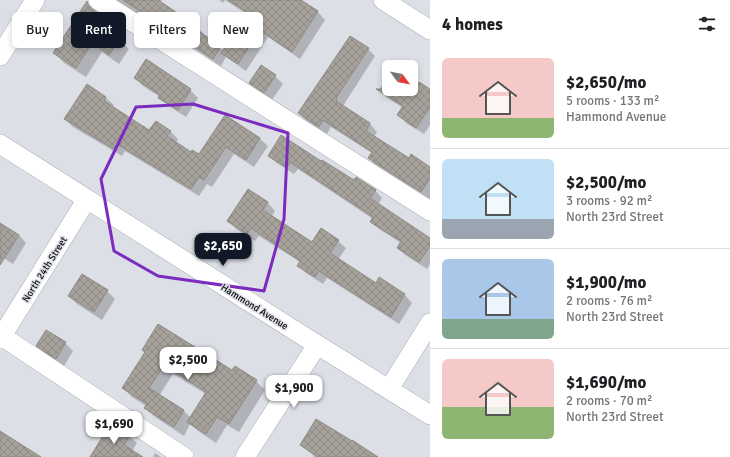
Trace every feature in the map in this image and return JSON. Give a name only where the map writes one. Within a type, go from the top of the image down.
[{"type":"street","points":[[0,56],[35,0]]},
{"type":"street","points":[[98,0],[430,211]]},
{"type":"street","points":[[383,0],[430,30]]},
{"type":"street","name":"Hammond Avenue","points":[[0,144],[430,415]]},
{"type":"street","name":"North 24th Street","points":[[1,337],[87,199]]},
{"type":"street","points":[[389,389],[430,323]]},
{"type":"street","points":[[1,337],[184,457]]},
{"type":"street","points":[[245,457],[317,345]]},
{"type":"highlighted area","points":[[193,104],[288,133],[284,219],[264,291],[158,276],[114,251],[101,179],[136,107]]},
{"type":"building","points":[[123,0],[158,0],[176,12],[141,12]]},
{"type":"building","points":[[228,0],[301,0],[318,11],[292,52],[263,32],[263,12],[246,12]]},
{"type":"building","points":[[87,1],[88,5],[96,12],[80,12]]},
{"type":"building","points":[[71,25],[71,48],[89,48],[76,68],[53,53],[56,48],[63,48],[63,38]]},
{"type":"building","points":[[200,32],[208,38],[208,48],[220,48],[213,59],[196,48],[200,48]]},
{"type":"building","points":[[350,36],[369,48],[336,98],[336,101],[370,123],[366,131],[409,158],[411,154],[430,167],[430,178],[421,192],[368,158],[372,152],[323,120],[319,127],[298,113]]},
{"type":"building","points":[[99,48],[114,48],[109,55]]},
{"type":"building","points":[[224,48],[248,48],[238,64],[221,53]]},
{"type":"building","points":[[146,59],[191,89],[178,110],[158,98],[160,95],[134,78]]},
{"type":"building","points":[[261,65],[276,75],[264,93],[249,83]]},
{"type":"building","points":[[419,82],[430,89],[430,107],[416,128],[397,115],[403,106],[387,96],[418,96]]},
{"type":"building","points":[[87,84],[106,97],[104,101],[149,130],[156,121],[171,131],[167,136],[191,152],[192,150],[199,154],[225,115],[260,138],[246,160],[226,147],[204,180],[199,177],[191,189],[117,144],[114,149],[64,119]]},
{"type":"building","points":[[376,89],[382,89],[382,93]]},
{"type":"building","points":[[281,135],[321,161],[322,160],[354,180],[356,177],[376,190],[370,198],[430,238],[430,246],[419,262],[397,248],[401,241],[370,222],[373,217],[290,162],[287,168],[268,156]]},
{"type":"building","points":[[248,189],[268,202],[263,210],[312,242],[321,228],[339,240],[330,253],[376,283],[379,277],[405,294],[391,317],[319,271],[315,277],[297,266],[300,261],[251,228],[247,234],[227,221]]},
{"type":"building","points":[[0,223],[19,235],[0,265]]},
{"type":"building","points":[[82,274],[108,290],[94,312],[68,296]]},
{"type":"building","points":[[158,324],[232,370],[235,366],[257,380],[229,424],[217,417],[206,434],[187,422],[206,392],[164,365],[149,388],[184,410],[174,427],[144,408],[147,404],[122,388],[145,352],[142,350]]},
{"type":"building","points":[[46,330],[66,342],[56,359],[36,346]]},
{"type":"building","points":[[316,419],[378,457],[318,457],[300,445]]},
{"type":"building","points":[[111,423],[130,435],[124,445],[143,457],[90,457]]},
{"type":"building","points":[[0,431],[41,457],[0,457]]}]
